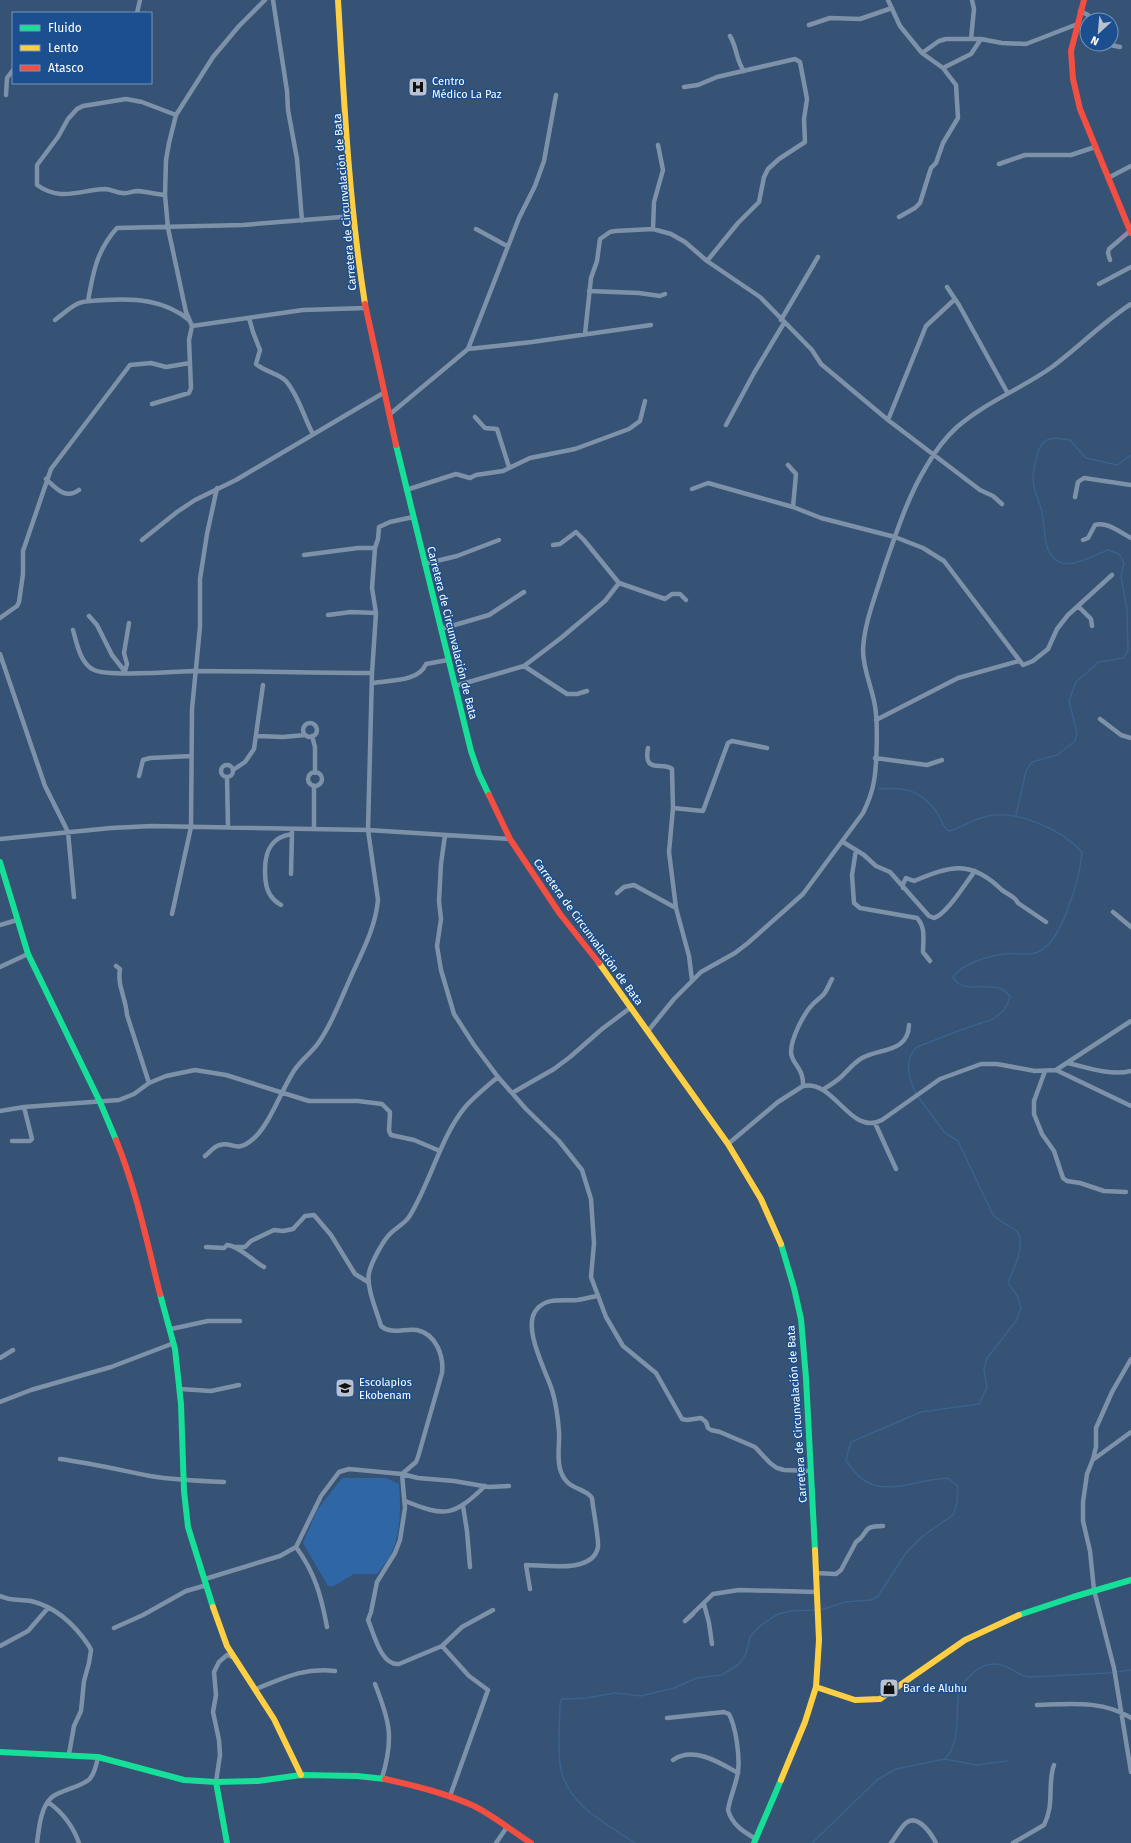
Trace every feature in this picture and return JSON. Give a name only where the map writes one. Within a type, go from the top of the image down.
[{"type":"main road","name":"Carretera de Circunvalación de Bata","points":[[338,0],[342,72],[354,216],[359,266],[366,308],[406,490],[471,750],[479,774],[510,839],[560,914],[597,960],[728,1144],[761,1199],[785,1256],[794,1288],[804,1349],[811,1471],[819,1640],[816,1687],[805,1722],[755,1841]]},
{"type":"main road","points":[[1084,0],[1075,25],[1071,51],[1073,79],[1080,109],[1131,232]]},
{"type":"main road","points":[[0,862],[16,920],[28,954],[100,1102],[127,1168],[174,1342],[180,1389],[183,1480],[188,1528],[225,1645],[256,1689],[292,1752],[301,1775]]},
{"type":"main road","points":[[816,1687],[855,1701],[869,1702],[880,1700],[947,1652],[978,1633],[1025,1614],[1094,1590],[1131,1580]]},
{"type":"main road","points":[[0,1752],[69,1754],[98,1757],[184,1780],[216,1782],[258,1781],[301,1775],[382,1778],[422,1787],[450,1796],[475,1808],[531,1843]]},
{"type":"main road","points":[[216,1782],[227,1843]]},
{"type":"street","points":[[137,12],[140,0]]},
{"type":"street","points":[[152,404],[190,392],[189,340],[191,324],[185,308],[168,228],[165,195],[166,160],[176,115],[213,57],[239,26],[265,0]]},
{"type":"street","points":[[272,0],[287,91],[288,110],[297,159],[302,222]]},
{"type":"street","points":[[888,0],[900,26],[922,53],[943,68],[956,85],[957,121],[932,168],[920,203],[915,208],[899,217]]},
{"type":"street","points":[[971,39],[974,9],[972,0]]},
{"type":"street","points":[[809,25],[830,18],[863,19],[892,8]]},
{"type":"street","points":[[922,53],[942,40],[981,39],[1002,44],[1026,44],[1075,25]]},
{"type":"street","points":[[730,36],[735,44],[740,64],[744,71]]},
{"type":"street","points":[[943,68],[971,54],[981,39]]},
{"type":"street","points":[[684,87],[698,85],[717,77],[795,59],[799,60],[808,99],[804,119],[806,140],[802,145],[779,159],[768,169],[764,177],[759,202],[738,223],[707,262]]},
{"type":"street","points":[[6,95],[7,78],[12,71]]},
{"type":"street","points":[[389,415],[468,349],[508,246],[544,161],[556,95]]},
{"type":"street","points":[[165,195],[138,192],[127,194],[107,189],[90,190],[84,193],[74,194],[54,193],[46,191],[37,185],[36,168],[68,119],[77,109],[83,106],[126,98],[142,102],[176,115]]},
{"type":"street","points":[[653,229],[654,202],[663,170],[658,145]]},
{"type":"street","points":[[999,164],[1025,155],[1071,155],[1095,147]]},
{"type":"street","points":[[1108,178],[1131,166]]},
{"type":"street","points":[[88,301],[93,273],[100,253],[106,240],[117,228],[168,228],[302,222],[354,216]]},
{"type":"street","points":[[476,229],[508,246]]},
{"type":"street","points":[[585,334],[591,278],[597,261],[598,244],[603,236],[610,232],[628,229],[653,229],[663,231],[679,238],[707,262],[760,297],[812,350],[821,364],[888,420],[980,490],[993,496],[1002,504]]},
{"type":"street","points":[[1110,260],[1108,253],[1109,249],[1131,232]]},
{"type":"street","points":[[726,425],[818,257]]},
{"type":"street","points":[[1099,284],[1131,267]]},
{"type":"street","points":[[947,287],[1007,392]]},
{"type":"street","points":[[589,292],[639,293],[660,296],[665,294]]},
{"type":"street","points":[[55,320],[78,304],[88,301],[122,299],[151,301],[175,310],[191,324],[249,318],[303,310],[366,308]]},
{"type":"street","points":[[888,420],[926,326],[954,300]]},
{"type":"street","points":[[648,1031],[674,999],[692,980],[709,967],[735,952],[784,912],[803,894],[843,842],[863,813],[869,801],[875,780],[876,720],[873,697],[866,672],[864,647],[870,616],[895,537],[920,477],[934,455],[956,428],[980,409],[1007,392],[1051,368],[1131,304]]},
{"type":"street","points":[[249,318],[260,350],[256,364],[280,376],[286,382],[297,400],[313,434]]},
{"type":"street","points":[[468,349],[532,342],[651,325]]},
{"type":"street","points":[[0,618],[17,606],[19,602],[23,574],[23,550],[40,505],[46,479],[51,469],[130,366],[151,363],[166,367],[190,364]]},
{"type":"street","points":[[142,540],[177,512],[217,488],[236,480],[385,392]]},
{"type":"street","points":[[406,490],[456,474],[470,478],[476,475],[503,471],[530,458],[575,449],[629,429],[640,421],[645,401]]},
{"type":"street","points":[[475,418],[485,428],[497,429],[509,467]]},
{"type":"street","points":[[788,466],[796,474],[793,507]]},
{"type":"street","points":[[1075,497],[1078,482],[1084,478],[1131,485]]},
{"type":"street","points":[[46,479],[64,494],[74,493],[78,490]]},
{"type":"street","points":[[692,489],[708,483],[793,507],[821,518],[895,537],[923,548],[944,561],[1023,665],[1048,649],[1060,624],[1112,575]]},
{"type":"street","points":[[172,914],[192,826],[191,756],[195,671],[200,627],[200,579],[207,534],[217,488]]},
{"type":"street","points":[[205,1156],[217,1145],[222,1144],[238,1147],[244,1146],[254,1139],[264,1125],[299,1063],[312,1052],[325,1033],[367,942],[377,909],[378,900],[368,830],[372,673],[376,613],[372,588],[375,548],[378,539],[379,527],[390,522],[413,518]]},
{"type":"street","points":[[1083,540],[1088,538],[1095,525],[1099,524],[1107,525],[1131,538]]},
{"type":"street","points":[[553,545],[560,544],[576,532],[619,583],[656,597],[665,599],[672,594],[680,594],[686,600]]},
{"type":"street","points":[[424,564],[457,556],[499,540]]},
{"type":"street","points":[[304,555],[358,548],[375,548]]},
{"type":"street","points":[[455,686],[524,666],[561,638],[605,601],[619,583]]},
{"type":"street","points":[[441,628],[483,617],[524,592]]},
{"type":"street","points":[[1078,606],[1091,618],[1092,626]]},
{"type":"street","points":[[328,615],[351,612],[376,613]]},
{"type":"street","points":[[88,616],[97,625],[112,655],[126,672]]},
{"type":"street","points":[[126,672],[127,667],[124,653],[129,623]]},
{"type":"street","points":[[73,630],[81,656],[88,666],[99,671],[372,673]]},
{"type":"street","points":[[0,654],[45,786],[68,832],[74,897]]},
{"type":"street","points":[[372,683],[414,676],[423,671],[426,664],[448,660]]},
{"type":"street","points":[[876,720],[958,678],[1019,661]]},
{"type":"street","points":[[524,666],[567,694],[577,694],[586,691]]},
{"type":"street","points":[[227,777],[232,775],[233,770],[251,756],[257,736],[263,685]]},
{"type":"street","points":[[1100,719],[1121,735],[1131,738]]},
{"type":"street","points":[[305,734],[303,730],[304,726],[308,723],[313,724],[317,729],[315,734],[312,736]]},
{"type":"street","points":[[257,736],[283,737],[305,734],[312,736]]},
{"type":"street","points":[[312,736],[315,773]]},
{"type":"street","points":[[673,808],[703,811],[728,743],[732,741],[767,748]]},
{"type":"street","points":[[648,748],[648,760],[650,764],[658,767],[671,767],[672,769],[673,808],[669,852],[676,908],[689,956],[692,980]]},
{"type":"street","points":[[139,776],[142,760],[150,758],[191,756]]},
{"type":"street","points":[[875,758],[927,765],[942,760]]},
{"type":"street","points":[[227,777],[222,774],[222,768],[227,765],[233,770]]},
{"type":"street","points":[[314,786],[318,785],[321,780],[320,776],[315,773]]},
{"type":"street","points":[[314,786],[310,784],[308,778],[311,774],[315,773]]},
{"type":"street","points":[[227,777],[228,828]]},
{"type":"street","points":[[314,786],[314,829]]},
{"type":"street","points":[[0,839],[152,826],[192,826],[292,831],[314,829],[368,830],[510,839]]},
{"type":"street","points":[[291,874],[292,831]]},
{"type":"street","points":[[281,905],[272,899],[265,884],[265,859],[268,848],[275,841],[292,831]]},
{"type":"street","points":[[445,835],[441,864],[441,919],[437,946],[438,956],[454,1014],[498,1077],[559,1141],[582,1170],[591,1199],[594,1243],[591,1277],[606,1317],[623,1346],[656,1373],[682,1419],[687,1420],[701,1418],[706,1422],[708,1428],[711,1430],[720,1432],[755,1447],[770,1463],[777,1468],[784,1470],[811,1471]]},
{"type":"street","points":[[843,842],[876,866],[890,872],[903,888],[915,898],[929,916],[937,918],[951,903],[975,871]]},
{"type":"street","points":[[856,850],[852,875],[854,903],[860,908],[917,918],[924,930],[922,952],[930,961]]},
{"type":"street","points":[[903,888],[906,878],[914,881],[949,869],[966,868],[975,871],[996,884],[1004,892],[1017,899],[1018,903],[1046,922]]},
{"type":"street","points":[[617,893],[624,887],[634,885],[676,908]]},
{"type":"street","points":[[1113,912],[1131,927]]},
{"type":"street","points":[[0,925],[16,920]]},
{"type":"street","points":[[0,967],[28,954]]},
{"type":"street","points":[[116,966],[120,969],[118,979],[126,1006],[127,1015],[149,1083]]},
{"type":"street","points":[[802,1086],[802,1073],[792,1056],[791,1047],[798,1028],[813,1004],[823,995],[832,979]]},
{"type":"street","points":[[512,1093],[554,1069],[630,1008]]},
{"type":"street","points":[[728,1144],[778,1102],[802,1086],[806,1085],[824,1089],[846,1111],[860,1121],[875,1123],[940,1079],[981,1064],[997,1064],[1045,1071],[1056,1070],[1131,1021]]},
{"type":"street","points":[[824,1089],[840,1078],[848,1068],[862,1058],[899,1046],[907,1037],[909,1025]]},
{"type":"street","points":[[1068,1063],[1102,1071],[1120,1072],[1131,1070]]},
{"type":"street","points":[[0,1111],[24,1107],[119,1100],[134,1094],[149,1083],[166,1076],[195,1070],[226,1076],[309,1101],[358,1101],[382,1104],[390,1112],[389,1131],[392,1135],[414,1140],[440,1152]]},
{"type":"street","points":[[1056,1070],[1131,1106]]},
{"type":"street","points":[[1045,1071],[1034,1101],[1034,1114],[1042,1134],[1054,1151],[1063,1178],[1104,1191],[1126,1192]]},
{"type":"street","points":[[402,1474],[416,1462],[418,1457],[442,1372],[442,1357],[434,1341],[426,1334],[418,1330],[391,1331],[381,1326],[368,1282],[369,1270],[383,1243],[390,1234],[408,1218],[422,1193],[440,1152],[466,1106],[476,1095],[498,1077]]},
{"type":"street","points":[[12,1141],[30,1141],[32,1139],[24,1107]]},
{"type":"street","points":[[875,1123],[896,1169]]},
{"type":"street","points":[[206,1247],[224,1248],[227,1245],[245,1247],[251,1241],[274,1230],[283,1231],[293,1229],[305,1216],[314,1215],[331,1234],[355,1274],[368,1282]]},
{"type":"street","points":[[235,1247],[264,1267]]},
{"type":"street","points":[[530,1589],[526,1565],[576,1566],[584,1564],[591,1560],[598,1546],[592,1498],[590,1495],[569,1485],[560,1470],[558,1449],[560,1433],[552,1389],[531,1330],[532,1319],[535,1311],[547,1302],[576,1300],[598,1296]]},
{"type":"street","points":[[170,1329],[202,1322],[240,1321]]},
{"type":"street","points":[[1,1400],[111,1367],[174,1342]]},
{"type":"street","points":[[0,1358],[12,1350]]},
{"type":"street","points":[[1131,1359],[1112,1392],[1096,1428],[1093,1459],[1087,1474],[1083,1502],[1083,1521],[1090,1550],[1094,1590],[1116,1677],[1131,1772]]},
{"type":"street","points":[[180,1389],[211,1391],[239,1385]]},
{"type":"street","points":[[1093,1459],[1131,1432]]},
{"type":"street","points":[[60,1459],[183,1480],[224,1482]]},
{"type":"street","points":[[114,1628],[143,1616],[186,1590],[280,1556],[296,1547],[321,1496],[339,1472],[349,1469],[402,1474],[485,1486],[509,1486]]},
{"type":"street","points":[[402,1474],[405,1501],[403,1524],[398,1546],[377,1582],[372,1612],[368,1620],[381,1651],[394,1665],[400,1664],[442,1646],[462,1626],[493,1610]]},
{"type":"street","points":[[405,1501],[439,1513],[446,1513],[463,1506],[485,1486]]},
{"type":"street","points":[[463,1506],[470,1567]]},
{"type":"street","points":[[816,1573],[836,1574],[842,1570],[856,1542],[859,1540],[863,1532],[872,1526],[883,1526]]},
{"type":"street","points":[[296,1547],[311,1569],[318,1585],[327,1627]]},
{"type":"street","points":[[693,1614],[685,1621],[713,1594],[727,1591],[817,1592]]},
{"type":"street","points":[[0,1596],[6,1599],[31,1601],[64,1616],[91,1650],[90,1663],[84,1681],[81,1711],[74,1726],[69,1754]]},
{"type":"street","points":[[704,1604],[710,1625],[712,1644]]},
{"type":"street","points":[[0,1646],[28,1631],[48,1608]]},
{"type":"street","points":[[442,1646],[469,1676],[488,1690],[450,1796]]},
{"type":"street","points":[[216,1782],[220,1755],[220,1740],[213,1712],[216,1695],[214,1672],[219,1662],[227,1655],[232,1657]]},
{"type":"street","points":[[256,1689],[300,1671],[322,1669],[335,1671]]},
{"type":"street","points":[[375,1684],[387,1716],[390,1746],[382,1778]]},
{"type":"street","points":[[1037,1705],[1080,1703],[1122,1712],[1131,1718]]},
{"type":"street","points":[[667,1718],[724,1712],[730,1714],[735,1731],[738,1773],[729,1800],[729,1816],[736,1825],[755,1841]]},
{"type":"street","points":[[673,1760],[686,1754],[697,1755],[721,1764],[738,1773]]},
{"type":"street","points":[[36,1843],[40,1819],[48,1802],[55,1794],[83,1784],[92,1777],[95,1773],[98,1757]]},
{"type":"street","points":[[1013,1843],[1034,1831],[1046,1821],[1050,1807],[1052,1771],[1054,1765]]},
{"type":"street","points":[[48,1802],[57,1808],[69,1823],[79,1843]]},
{"type":"street","points":[[891,1843],[909,1821],[923,1825],[929,1830],[936,1843]]},
{"type":"street","points":[[496,1843],[507,1827]]},
{"type":"shaded area","points":[[342,1478],[386,1478],[399,1484],[400,1511],[398,1530],[394,1548],[377,1574],[354,1574],[334,1586],[328,1586],[303,1543],[317,1510]]},
{"type":"waterway","points":[[1016,815],[1026,771],[1032,762],[1057,755],[1075,741],[1077,733],[1069,701],[1076,682],[1099,662],[1123,658],[1128,651],[1127,610],[1121,576],[1124,563],[1119,554],[1108,550],[1078,562],[1067,564],[1055,559],[1051,554],[1047,548],[1042,512],[1033,484],[1037,454],[1044,442],[1056,438],[1070,440],[1086,458],[1117,465],[1131,455]]},
{"type":"waterway","points":[[879,789],[905,790],[919,795],[932,806],[945,828],[949,831],[984,817],[1009,815],[1037,822],[1050,828],[1082,852],[1078,876],[1069,906],[1056,934],[1048,944],[1040,951],[1032,954],[1009,954],[984,958],[969,964],[957,972],[953,977],[958,983],[964,986],[988,987],[1004,990],[1010,996],[1008,1003],[1003,1011],[993,1019],[917,1047],[910,1058],[909,1064],[911,1082],[916,1094]]},
{"type":"waterway","points":[[821,1610],[845,1602],[871,1600],[878,1596],[906,1553],[923,1536],[953,1515],[957,1504],[958,1486],[947,1478],[928,1480],[894,1487],[876,1486],[868,1483],[860,1478],[846,1460],[851,1442],[921,1412],[979,1404],[987,1387],[984,1370],[987,1358],[1016,1321],[1021,1308],[1017,1295],[1008,1283],[1016,1263],[1020,1247],[1018,1234],[1014,1229],[993,1215],[958,1141],[945,1133],[919,1098]]},
{"type":"waterway","points":[[635,1843],[590,1813],[572,1794],[565,1783],[561,1770],[559,1754],[560,1703],[562,1699],[586,1698],[615,1693],[641,1696],[674,1688],[697,1678],[722,1675],[739,1664],[746,1654],[750,1637],[761,1625],[778,1614],[791,1611],[815,1610]]},
{"type":"waterway","points":[[812,1843],[877,1780],[896,1769],[945,1759],[954,1744],[956,1735],[959,1690],[976,1670],[991,1664],[1000,1664],[1029,1677],[1108,1673],[1131,1670]]},
{"type":"waterway","points":[[945,1759],[976,1765],[1007,1761]]},
{"type":"traffic: fast","points":[[396,445],[471,751],[479,774],[489,795]]},
{"type":"traffic: fast","points":[[0,862],[28,954],[100,1102],[116,1140]]},
{"type":"traffic: fast","points":[[781,1244],[794,1288],[801,1319],[806,1378],[815,1550]]},
{"type":"traffic: fast","points":[[160,1294],[175,1349],[181,1404],[184,1491],[188,1527],[213,1607]]},
{"type":"traffic: fast","points":[[1019,1615],[1131,1580]]},
{"type":"traffic: fast","points":[[0,1752],[98,1757],[184,1780],[216,1782],[258,1781],[301,1775],[357,1776],[385,1779]]},
{"type":"traffic: fast","points":[[754,1843],[781,1780]]},
{"type":"traffic: fast","points":[[216,1782],[227,1843]]},
{"type":"traffic: slow","points":[[338,0],[351,190],[359,266],[365,304]]},
{"type":"traffic: slow","points":[[599,963],[728,1144],[761,1199],[781,1244]]},
{"type":"traffic: slow","points":[[781,1780],[805,1722],[816,1687],[819,1640],[815,1550]]},
{"type":"traffic: slow","points":[[213,1607],[227,1646],[274,1719],[301,1775]]},
{"type":"traffic: slow","points":[[816,1687],[855,1700],[880,1699],[965,1640],[1019,1615]]},
{"type":"traffic: jam","points":[[1084,0],[1071,51],[1073,79],[1080,109],[1131,233]]},
{"type":"traffic: jam","points":[[365,304],[396,445]]},
{"type":"traffic: jam","points":[[489,795],[510,839],[560,914],[599,963]]},
{"type":"traffic: jam","points":[[116,1140],[129,1177],[146,1235],[160,1294]]},
{"type":"traffic: jam","points":[[385,1779],[419,1787],[463,1801],[496,1819],[531,1843]]},
{"type":"place","name":"Centro Médico La Paz","points":[[418,87]]},
{"type":"place","name":"Escolapios Ekobenam","points":[[345,1388]]},
{"type":"place","name":"Bar de Aluhu","points":[[889,1688]]}]
